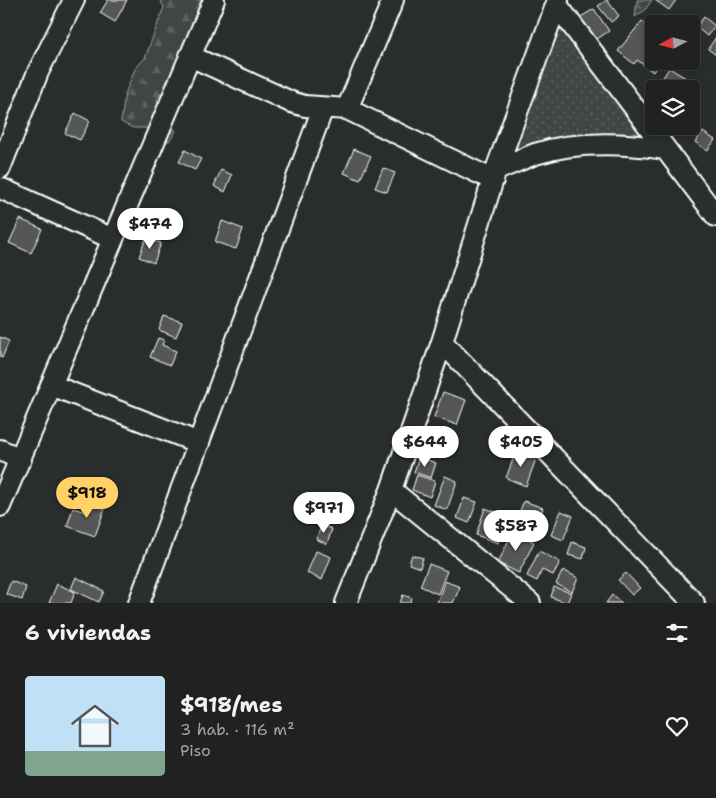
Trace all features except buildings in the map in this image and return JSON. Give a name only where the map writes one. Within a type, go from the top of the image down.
[{"type":"street","points":[[0,168],[38,72],[74,0]]},
{"type":"street","points":[[0,506],[214,0]]},
{"type":"street","points":[[347,108],[393,0]]},
{"type":"street","points":[[558,2],[716,216]]},
{"type":"street","points":[[346,603],[391,490],[442,342],[494,175],[558,2]]},
{"type":"street","points":[[190,56],[291,102],[323,108],[347,108],[494,175]]},
{"type":"street","points":[[139,603],[323,108]]},
{"type":"street","points":[[494,175],[536,154],[563,149],[631,144],[665,148]]},
{"type":"street","points":[[0,188],[113,239]]},
{"type":"street","points":[[442,342],[688,601]]},
{"type":"street","points":[[51,385],[199,443]]},
{"type":"street","points":[[0,450],[21,458]]},
{"type":"street","points":[[391,490],[530,603]]},
{"type":"green space","points":[[160,0],[205,0],[200,20],[185,41],[173,78],[157,99],[160,111],[176,131],[169,141],[157,138],[146,128],[133,128],[121,122],[125,94],[135,69],[145,58],[164,7]]},
{"type":"green space","points":[[637,0],[652,0],[645,10],[635,17]]},
{"type":"green space","points":[[562,28],[644,137],[514,152],[559,30]]}]
